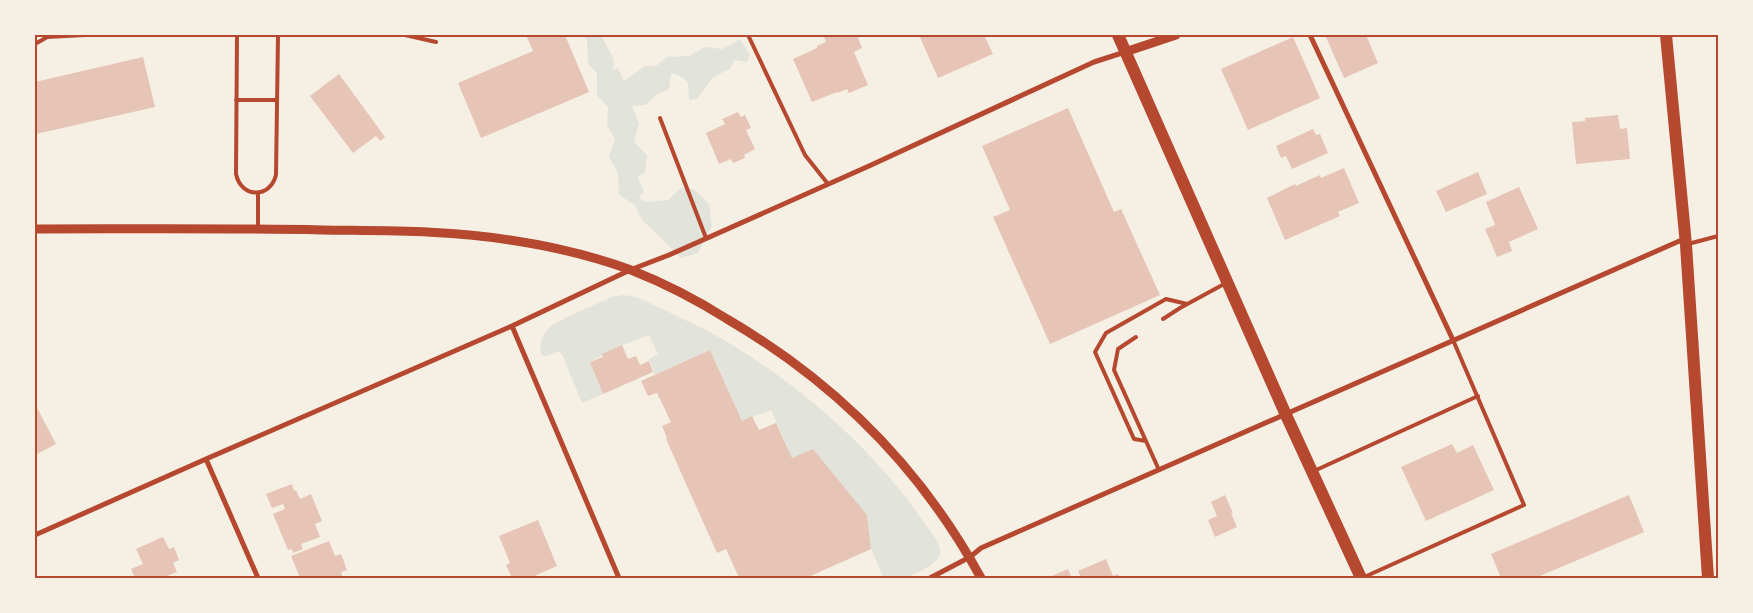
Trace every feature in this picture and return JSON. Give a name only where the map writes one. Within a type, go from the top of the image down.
[{"type":"main road","points":[[1118,35],[1286,414],[1362,578]]},
{"type":"main road","points":[[1666,35],[1686,242],[1708,578]]},
{"type":"street","points":[[35,535],[512,326],[630,270],[828,184],[1094,62],[1176,35]]},
{"type":"street","points":[[1310,35],[1453,340]]},
{"type":"street","points":[[35,229],[420,230],[466,234],[554,248],[630,270],[668,286],[746,330],[785,356],[834,395],[861,419],[910,473],[945,518],[981,578]]},
{"type":"street","points":[[930,578],[970,557],[981,548],[1453,340],[1686,242]]},
{"type":"street","points":[[512,326],[619,578]]},
{"type":"street","points":[[206,459],[258,578]]},
{"type":"lane","points":[[35,44],[49,36],[85,35]]},
{"type":"lane","points":[[236,35],[237,180],[245,190],[258,193],[269,189],[276,175],[278,35]]},
{"type":"lane","points":[[405,35],[436,42]]},
{"type":"lane","points":[[748,35],[805,155],[828,184]]},
{"type":"lane","points":[[236,100],[277,100]]},
{"type":"lane","points":[[660,118],[706,238]]},
{"type":"lane","points":[[258,193],[258,229]]},
{"type":"lane","points":[[1686,242],[1718,236]]},
{"type":"lane","points":[[1163,320],[1228,282]]},
{"type":"lane","points":[[1146,441],[1134,439],[1095,352],[1106,333],[1166,299],[1188,304]]},
{"type":"lane","points":[[1136,337],[1118,349],[1114,370],[1159,470]]},
{"type":"lane","points":[[1362,578],[1524,505],[1453,340]]},
{"type":"lane","points":[[1313,472],[1478,396]]},
{"type":"shaded area","points":[[580,35],[601,35],[614,60],[613,70],[618,68],[624,81],[645,66],[656,66],[667,57],[689,56],[705,47],[722,49],[740,39],[750,55],[747,62],[734,60],[731,68],[713,77],[697,99],[689,100],[688,82],[678,75],[671,73],[669,89],[656,95],[646,105],[632,106],[639,124],[634,142],[647,155],[645,173],[637,176],[644,191],[639,198],[646,202],[668,200],[681,188],[694,189],[709,204],[712,226],[698,253],[681,258],[642,220],[635,205],[619,195],[618,174],[609,157],[615,139],[607,125],[608,107],[597,95],[597,73],[588,64],[587,40]]},
{"type":"shaded area","points":[[622,295],[641,299],[724,340],[776,374],[824,412],[888,476],[933,534],[940,550],[940,554],[935,562],[910,576],[884,578],[871,549],[867,515],[792,458],[771,410],[742,421],[710,350],[655,375],[649,359],[658,354],[649,335],[622,345],[590,362],[603,394],[582,403],[562,354],[558,351],[547,356],[541,355],[542,338],[548,329],[560,321],[612,297]]},
{"type":"building","points":[[526,35],[565,35],[589,92],[481,138],[458,83],[533,51]]},
{"type":"building","points":[[823,35],[857,35],[862,48],[854,52],[868,85],[849,93],[847,89],[837,92],[812,102],[793,59],[826,42]]},
{"type":"building","points":[[919,35],[984,35],[993,54],[938,78]]},
{"type":"building","points":[[1325,35],[1366,35],[1378,63],[1344,78]]},
{"type":"building","points":[[1293,37],[1320,98],[1248,130],[1221,69]]},
{"type":"building","points":[[143,57],[155,107],[36,134],[35,82]]},
{"type":"building","points":[[339,74],[385,137],[380,141],[376,136],[353,153],[310,96]]},
{"type":"building","points":[[1068,108],[1114,212],[1121,209],[1160,295],[1050,344],[993,217],[1010,210],[982,146]]},
{"type":"building","points":[[738,112],[741,117],[745,115],[751,128],[746,130],[755,149],[744,155],[745,158],[733,163],[731,159],[719,164],[706,133],[725,124],[722,119]]},
{"type":"building","points":[[1618,115],[1620,129],[1627,128],[1630,159],[1576,164],[1572,122],[1585,121],[1585,118]]},
{"type":"building","points":[[1313,129],[1316,135],[1320,134],[1328,153],[1292,169],[1286,156],[1281,158],[1276,146]]},
{"type":"building","points":[[1344,168],[1359,203],[1338,212],[1340,216],[1285,240],[1267,198],[1295,184],[1296,186],[1320,175],[1321,178]]},
{"type":"building","points":[[1478,172],[1487,194],[1446,212],[1436,191]]},
{"type":"building","points":[[1519,187],[1538,229],[1509,242],[1512,251],[1497,257],[1485,229],[1495,225],[1486,202]]},
{"type":"building","points":[[622,345],[628,359],[636,356],[640,365],[649,361],[653,372],[603,394],[590,362],[603,357],[602,354]]},
{"type":"building","points":[[710,350],[742,421],[752,416],[759,430],[776,423],[792,458],[813,449],[867,515],[871,549],[806,578],[739,578],[726,549],[717,553],[666,439],[662,426],[671,422],[657,393],[648,396],[641,381]]},
{"type":"building","points":[[35,404],[56,444],[35,455]]},
{"type":"building","points":[[1452,444],[1457,453],[1473,445],[1494,490],[1426,521],[1401,467]]},
{"type":"building","points":[[292,484],[294,491],[296,490],[300,499],[311,494],[322,521],[315,524],[320,537],[301,544],[303,549],[293,553],[292,549],[288,550],[273,514],[285,509],[283,504],[272,508],[266,494]]},
{"type":"building","points":[[1225,495],[1237,527],[1215,537],[1208,520],[1217,516],[1211,502]]},
{"type":"building","points":[[1629,495],[1644,532],[1535,578],[1501,578],[1491,554]]},
{"type":"building","points":[[538,520],[557,566],[530,578],[512,578],[506,565],[510,563],[499,536]]},
{"type":"building","points":[[163,537],[169,549],[174,547],[179,560],[173,563],[177,572],[162,578],[135,578],[131,569],[143,564],[136,549]]},
{"type":"building","points":[[329,541],[335,556],[341,554],[347,570],[341,572],[343,578],[300,578],[291,556]]},
{"type":"building","points":[[1106,559],[1113,576],[1118,574],[1120,578],[1081,578],[1078,571]]},
{"type":"building","points":[[1068,569],[1072,578],[1047,578]]}]
